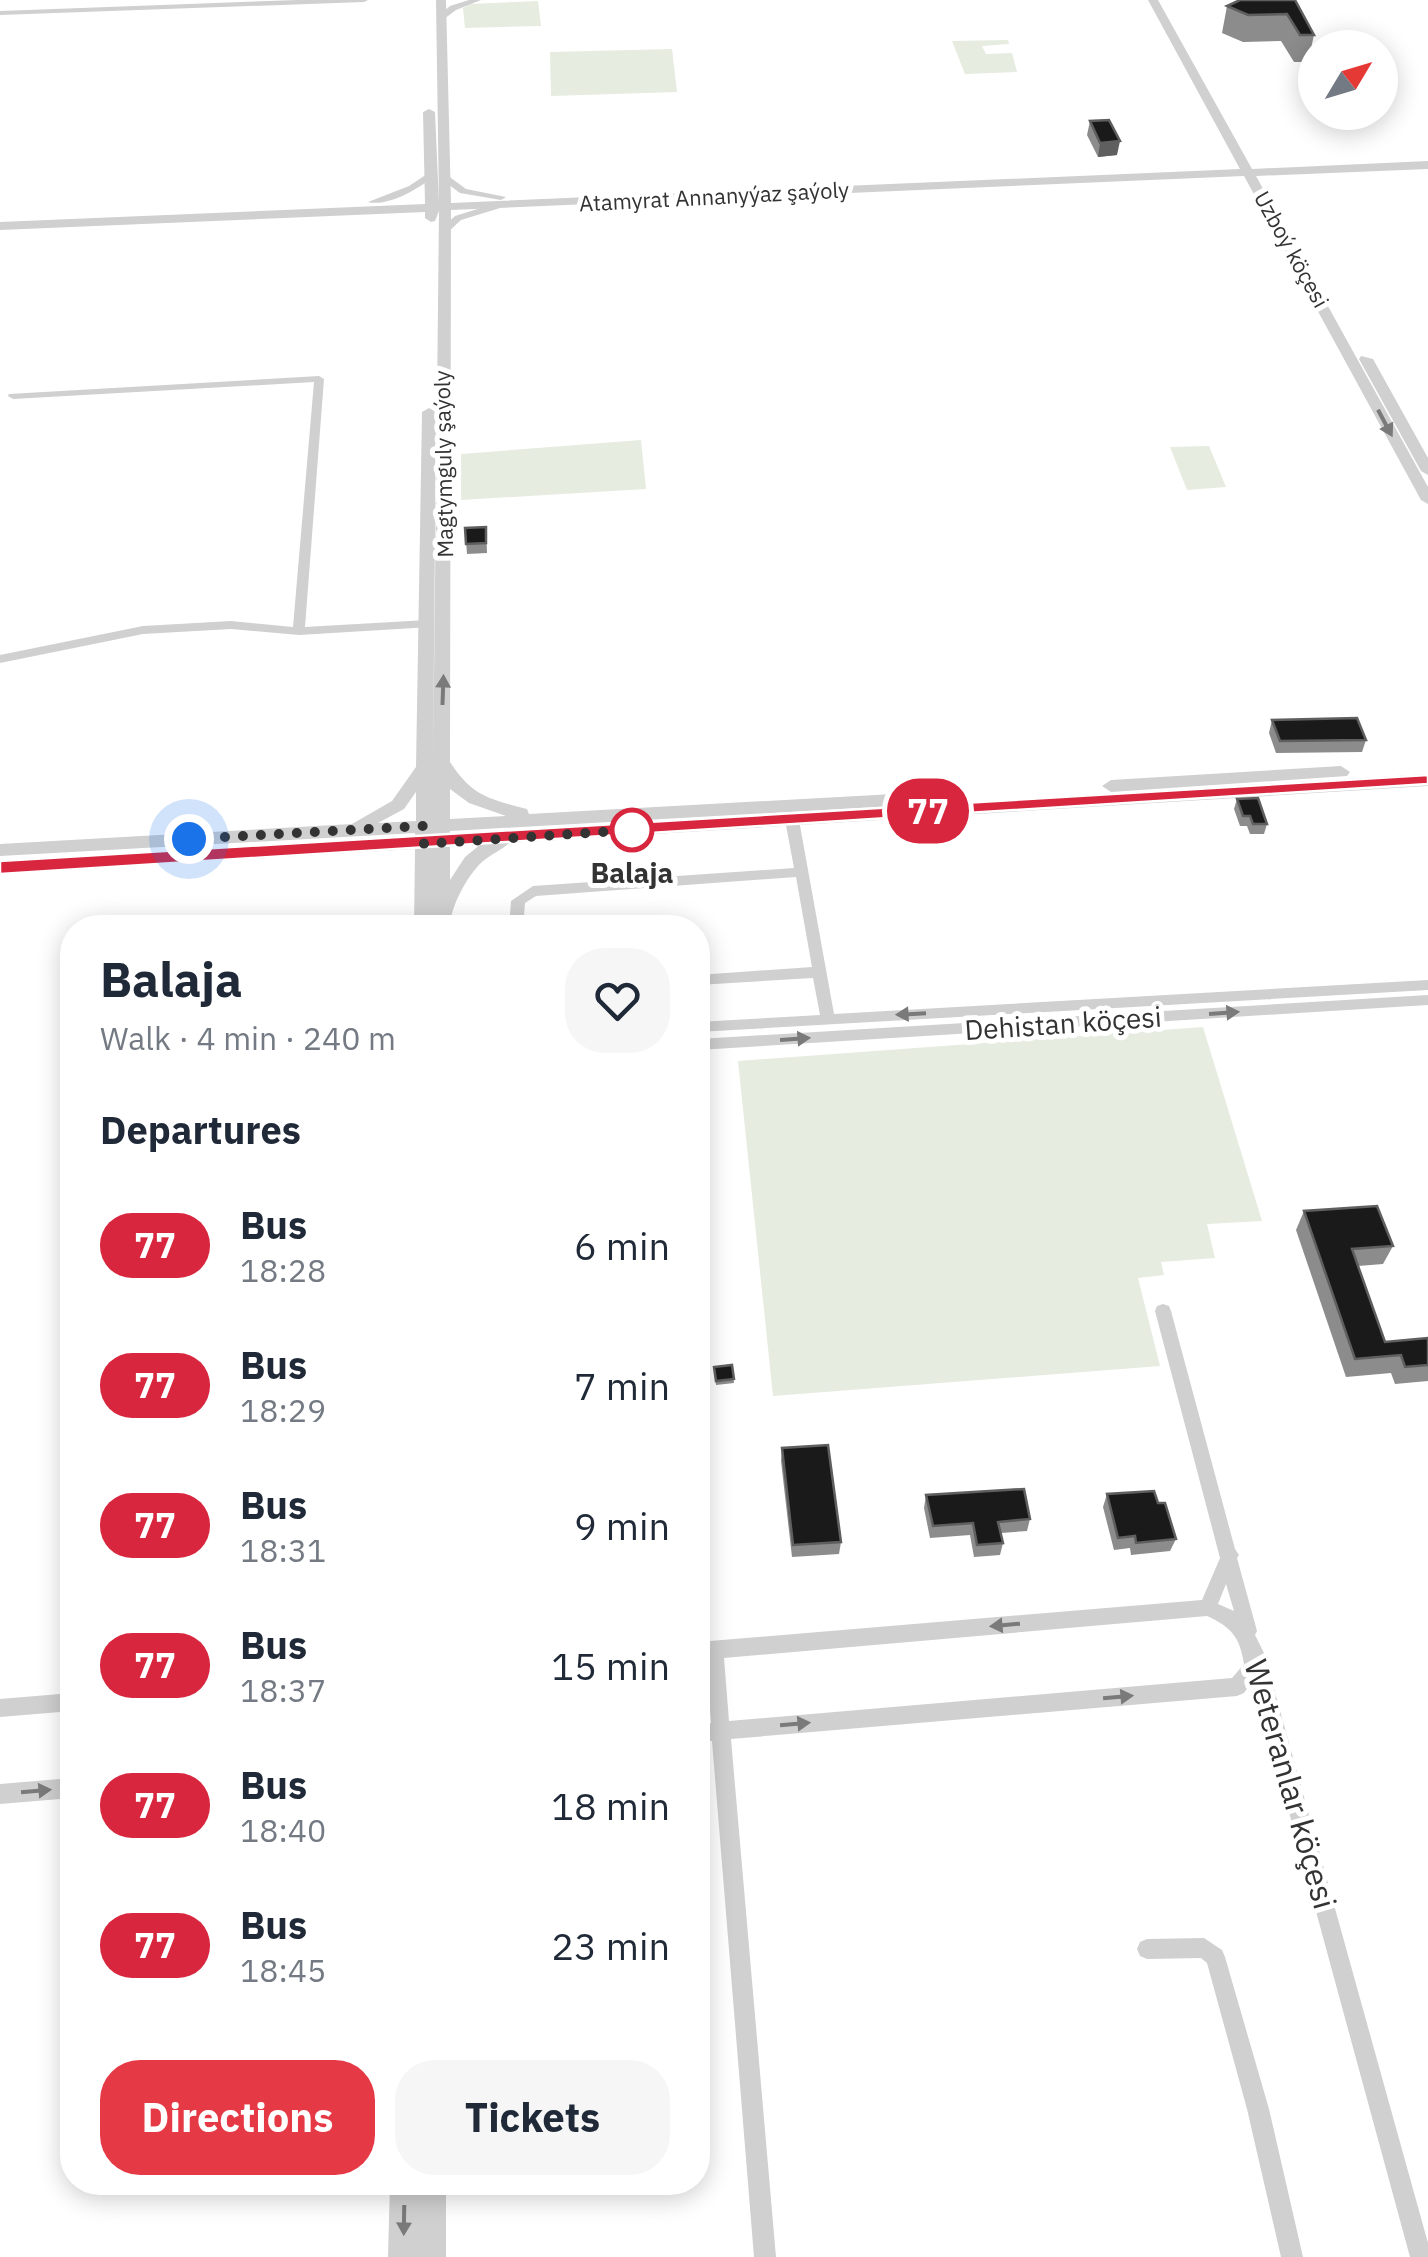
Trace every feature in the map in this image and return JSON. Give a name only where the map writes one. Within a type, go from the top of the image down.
[{"type":"street","points":[[0,13],[364,0]]},
{"type":"street","name":"Magtymguly şaýoly","points":[[428,0],[438,204],[424,769],[440,915]]},
{"type":"street","points":[[441,6],[456,0]]},
{"type":"street","points":[[441,6],[453,8],[477,0]]},
{"type":"street","name":"Uzboý köçesi","points":[[1153,0],[1428,471]]},
{"type":"street","name":"Uzboý köçesi","points":[[1165,0],[1428,500]]},
{"type":"street","name":"Magtymguly şaýoly","points":[[437,177],[441,6]]},
{"type":"street","name":"Atamyrat Annanyýaz şaýoly","points":[[0,226],[1428,162]]},
{"type":"street","points":[[373,202],[437,177],[463,191],[499,201]]},
{"type":"street","points":[[444,230],[468,213],[499,201]]},
{"type":"street","name":"Atamyrat Annanyýaz şaýoly","points":[[0,218],[373,202],[438,204]]},
{"type":"street","name":"Magtymguly şaýoly","points":[[424,915],[440,754],[444,638],[444,230],[438,204]]},
{"type":"street","points":[[13,396],[319,379],[299,632]]},
{"type":"street","points":[[0,659],[143,630],[231,625],[299,632],[427,624]]},
{"type":"street","points":[[440,754],[454,787],[468,796],[531,814],[588,816]]},
{"type":"street","points":[[0,868],[433,834],[588,816],[1428,767]]},
{"type":"street","points":[[340,831],[366,823],[398,805],[424,769]]},
{"type":"street","points":[[0,850],[340,831],[520,838],[1428,780]]},
{"type":"street","points":[[792,820],[828,1019]]},
{"type":"street","points":[[446,915],[464,868],[490,846],[520,838]]},
{"type":"street","points":[[517,915],[518,902],[532,891],[801,872]]},
{"type":"street","points":[[710,979],[820,972]]},
{"type":"street","name":"Dehistan köçesi","points":[[710,1026],[1428,985]]},
{"type":"street","name":"Dehistan köçesi","points":[[710,1044],[1428,1000]]},
{"type":"street","name":"Weteranlar köçesi","points":[[1163,1311],[1421,2257]]},
{"type":"street","points":[[1207,1608],[1230,1555]]},
{"type":"street","points":[[710,1651],[1207,1608],[1234,1618],[1250,1638],[1253,1666],[1237,1687]]},
{"type":"street","points":[[710,1674],[720,1731],[765,2257]]},
{"type":"street","points":[[710,1732],[1237,1687],[1253,1693],[1275,1720]]},
{"type":"street","points":[[0,1708],[60,1703]]},
{"type":"street","points":[[0,1794],[60,1789]]},
{"type":"street","points":[[1147,1949],[1204,1948],[1215,1957],[1258,2109],[1292,2257]]},
{"type":"street","points":[[403,2257],[404,2195]]},
{"type":"street","points":[[431,2257],[432,2195]]},
{"type":"shaded area","points":[[538,1],[541,26],[465,28],[463,8],[471,4]]},
{"type":"shaded area","points":[[1008,40],[1009,44],[982,46],[986,54],[1012,53],[1017,72],[965,74],[952,41]]},
{"type":"shaded area","points":[[672,49],[677,92],[551,96],[550,52]]},
{"type":"shaded area","points":[[641,440],[646,489],[461,500],[461,454]]},
{"type":"shaded area","points":[[1209,446],[1226,487],[1187,490],[1170,447]]},
{"type":"shaded area","points":[[1203,1027],[1262,1221],[1207,1224],[1215,1258],[1161,1262],[1164,1275],[1138,1278],[1160,1366],[773,1396],[738,1061]]},
{"type":"building","points":[[1240,0],[1295,0],[1311,30],[1298,32],[1287,14],[1248,15],[1227,6]]},
{"type":"building","points":[[1109,120],[1120,141],[1100,143],[1090,121]]},
{"type":"building","points":[[486,527],[486,543],[466,544],[465,528]]},
{"type":"building","points":[[1357,718],[1366,740],[1280,741],[1272,720]]},
{"type":"building","points":[[1258,798],[1267,824],[1253,824],[1250,816],[1243,816],[1237,799]]},
{"type":"building","points":[[1377,1206],[1393,1246],[1352,1249],[1385,1342],[1428,1338],[1428,1365],[1405,1367],[1401,1355],[1355,1359],[1304,1211]]},
{"type":"building","points":[[732,1365],[734,1379],[716,1381],[714,1367]]},
{"type":"building","points":[[828,1445],[841,1542],[793,1545],[782,1448]]},
{"type":"building","points":[[1024,1489],[1030,1519],[998,1522],[1003,1543],[977,1545],[973,1523],[933,1526],[926,1495]]},
{"type":"building","points":[[1154,1491],[1158,1503],[1165,1503],[1176,1539],[1136,1543],[1135,1536],[1118,1538],[1107,1494]]},
{"type":"bus line","name":"77","points":[[0,868],[1428,780]]},
{"type":"place","name":"Balaja","points":[[632,830]]},
{"type":"route","points":[[189,839],[423,826],[424,844],[632,830]]}]
